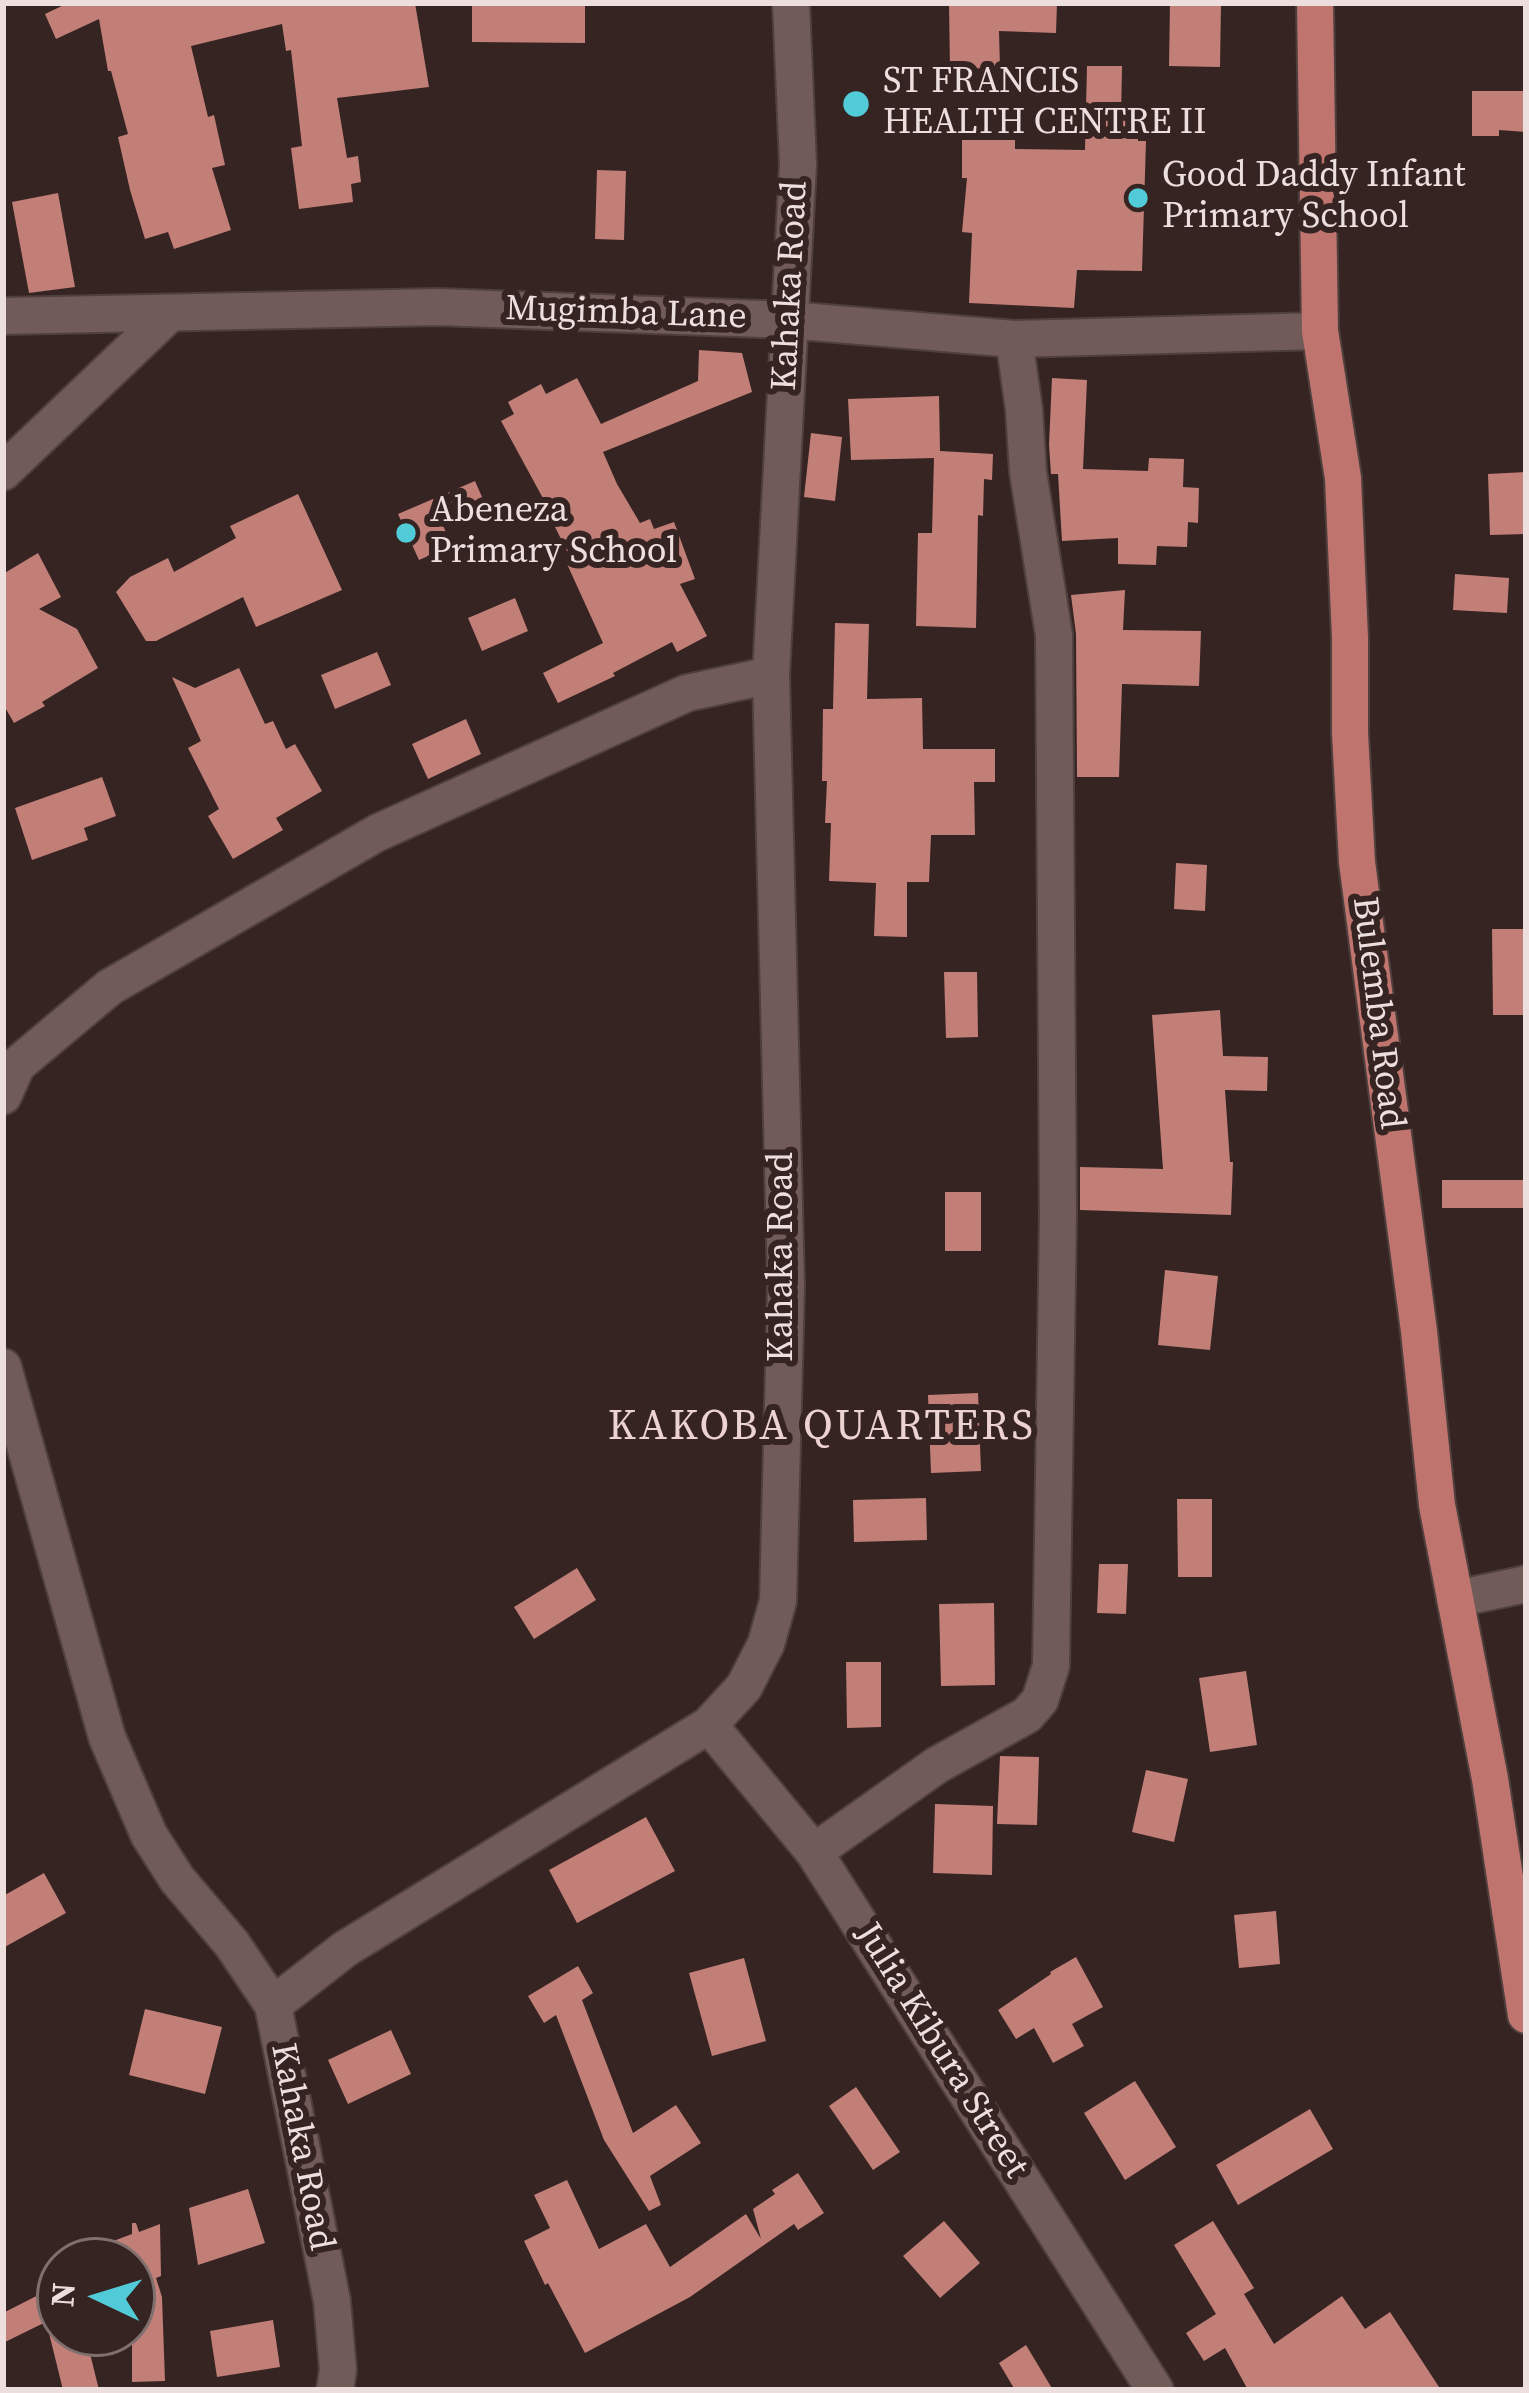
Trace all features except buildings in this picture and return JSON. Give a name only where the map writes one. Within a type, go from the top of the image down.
[{"type":"main road","name":"Bulemba Road","points":[[1315,3],[1319,332],[1343,478],[1358,862],[1437,1505],[1490,1779],[1526,2014]]},
{"type":"street","name":"Kahaka Road","points":[[334,2390],[338,2370],[332,2301],[273,2005],[345,1949],[709,1726],[744,1687],[766,1643],[778,1601],[786,1286],[771,675],[797,164],[791,3]]},
{"type":"street","name":"Mugimba Lane","points":[[3,316],[438,307],[789,320],[1013,339],[1319,332]]},
{"type":"street","points":[[3,472],[170,313]]},
{"type":"street","points":[[814,1852],[938,1765],[1027,1715],[1040,1700],[1051,1666],[1058,1215],[1054,635],[1013,339]]},
{"type":"street","points":[[3,1096],[17,1065],[110,987],[377,833],[687,693],[771,675]]},
{"type":"street","points":[[3,1367],[107,1737],[149,1835],[273,2005]]},
{"type":"street","points":[[1455,1599],[1526,1584]]},
{"type":"street","name":"Julia Kibura Street","points":[[709,1726],[814,1852],[1155,2390]]},
{"type":"place","name":"ST FRANCIS HEALTH CENTRE II","points":[[856,104]]},
{"type":"place","name":"Good Daddy Infant Primary School","points":[[1138,198]]},
{"type":"place","name":"Abeneza Primary School","points":[[406,533]]},
{"type":"district","name":"KAKOBA QUARTERS","points":[[822,1428]]}]
